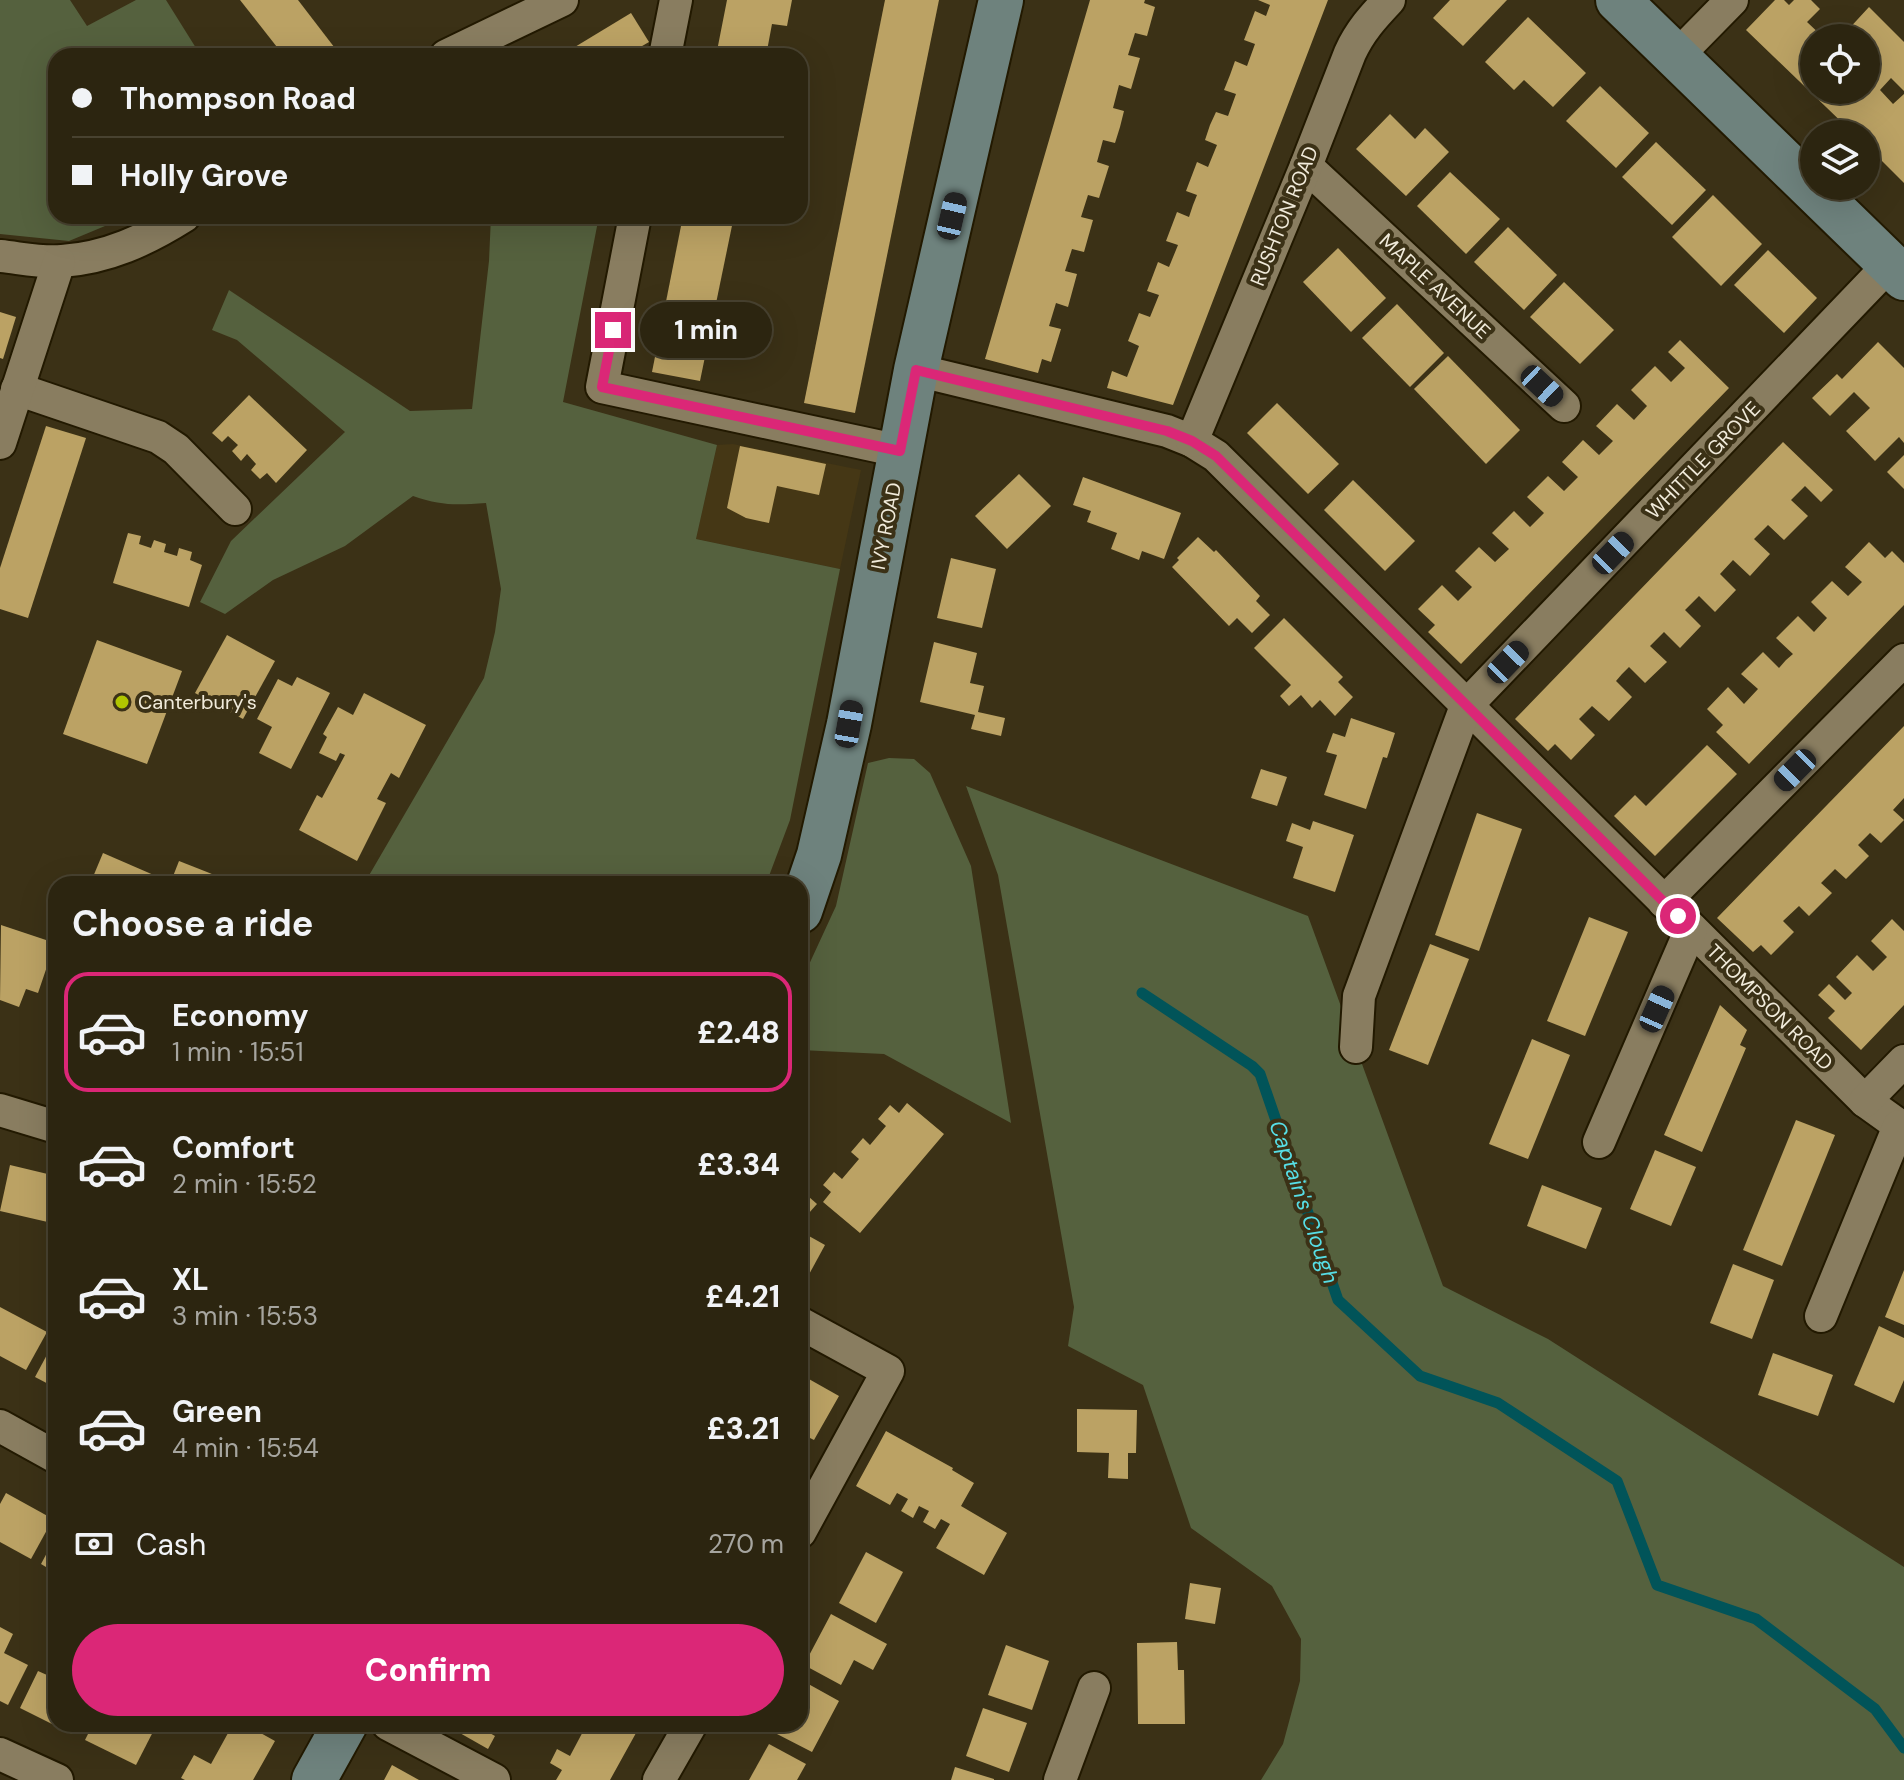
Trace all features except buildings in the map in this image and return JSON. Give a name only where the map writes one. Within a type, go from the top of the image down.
[{"type":"street","points":[[463,48],[562,0]]},
{"type":"street","points":[[667,48],[676,0]]},
{"type":"street","name":"IVY ROAD","points":[[808,887],[819,855],[849,724],[916,370],[1001,0]]},
{"type":"street","name":"RUSHTON ROAD","points":[[1192,441],[1358,35],[1389,0]]},
{"type":"street","points":[[1618,0],[1897,271]]},
{"type":"street","points":[[1676,57],[1732,0]]},
{"type":"street","name":"MAPLE AVENUE","points":[[1306,166],[1564,406]]},
{"type":"street","points":[[0,256],[59,262],[100,256],[133,244],[169,224]]},
{"type":"street","points":[[633,224],[602,387],[900,451]]},
{"type":"street","points":[[0,443],[59,262]]},
{"type":"street","name":"WHITTLE GROVE","points":[[1356,1047],[1359,996],[1466,706],[1897,271]]},
{"type":"street","name":"THOMPSON ROAD","points":[[916,370],[1167,431],[1192,441],[1216,456],[1865,1101],[1902,1127]]},
{"type":"street","points":[[17,389],[158,437],[176,449],[235,509]]},
{"type":"street","points":[[1664,902],[1904,660]]},
{"type":"street","points":[[1599,1142],[1691,929]]},
{"type":"street","points":[[1865,1101],[1904,1061]]},
{"type":"street","points":[[0,1110],[48,1121]]},
{"type":"street","points":[[1821,1316],[1902,1127]]},
{"type":"street","points":[[808,1327],[888,1371],[808,1518]]},
{"type":"street","points":[[0,1426],[48,1453]]},
{"type":"street","points":[[1060,1780],[1094,1688]]},
{"type":"street","points":[[314,1780],[341,1732]]},
{"type":"street","points":[[403,1732],[494,1780]]},
{"type":"street","points":[[659,1780],[686,1732]]},
{"type":"street","points":[[0,1754],[57,1780]]},
{"type":"shaded area","points":[[733,444],[861,470],[840,569],[696,539],[717,445]]},
{"type":"green space","points":[[0,0],[70,0],[87,26],[136,0],[166,0],[196,48],[48,48],[48,224],[110,224],[69,241],[0,234]]},
{"type":"green space","points":[[491,224],[597,224],[563,402],[717,445],[696,539],[840,569],[790,820],[769,876],[369,876],[484,678],[501,589],[486,503],[449,504],[413,496],[345,546],[273,580],[225,614],[200,602],[231,541],[345,432],[237,340],[212,330],[229,290],[410,411],[472,409]]},
{"type":"green space","points":[[889,758],[914,759],[930,773],[971,866],[1011,1123],[884,1054],[808,1050],[808,967],[836,906],[868,763]]},
{"type":"green space","points":[[966,786],[1308,916],[1443,1286],[1548,1339],[1904,1567],[1904,1780],[1261,1780],[1283,1744],[1300,1681],[1301,1639],[1272,1586],[1191,1528],[1143,1385],[1068,1346],[1074,1307],[998,875]]},
{"type":"waterway","name":"Captain's Clough","points":[[1142,993],[1260,1074],[1338,1300],[1420,1376],[1498,1403],[1617,1481],[1657,1585],[1756,1619],[1875,1709],[1904,1748]]},
{"type":"place","name":"Canterbury's","points":[[122,702]]},
{"type":"route","points":[[613,330],[602,387],[900,451],[916,370],[1167,431],[1192,441],[1216,456],[1678,916]]}]
